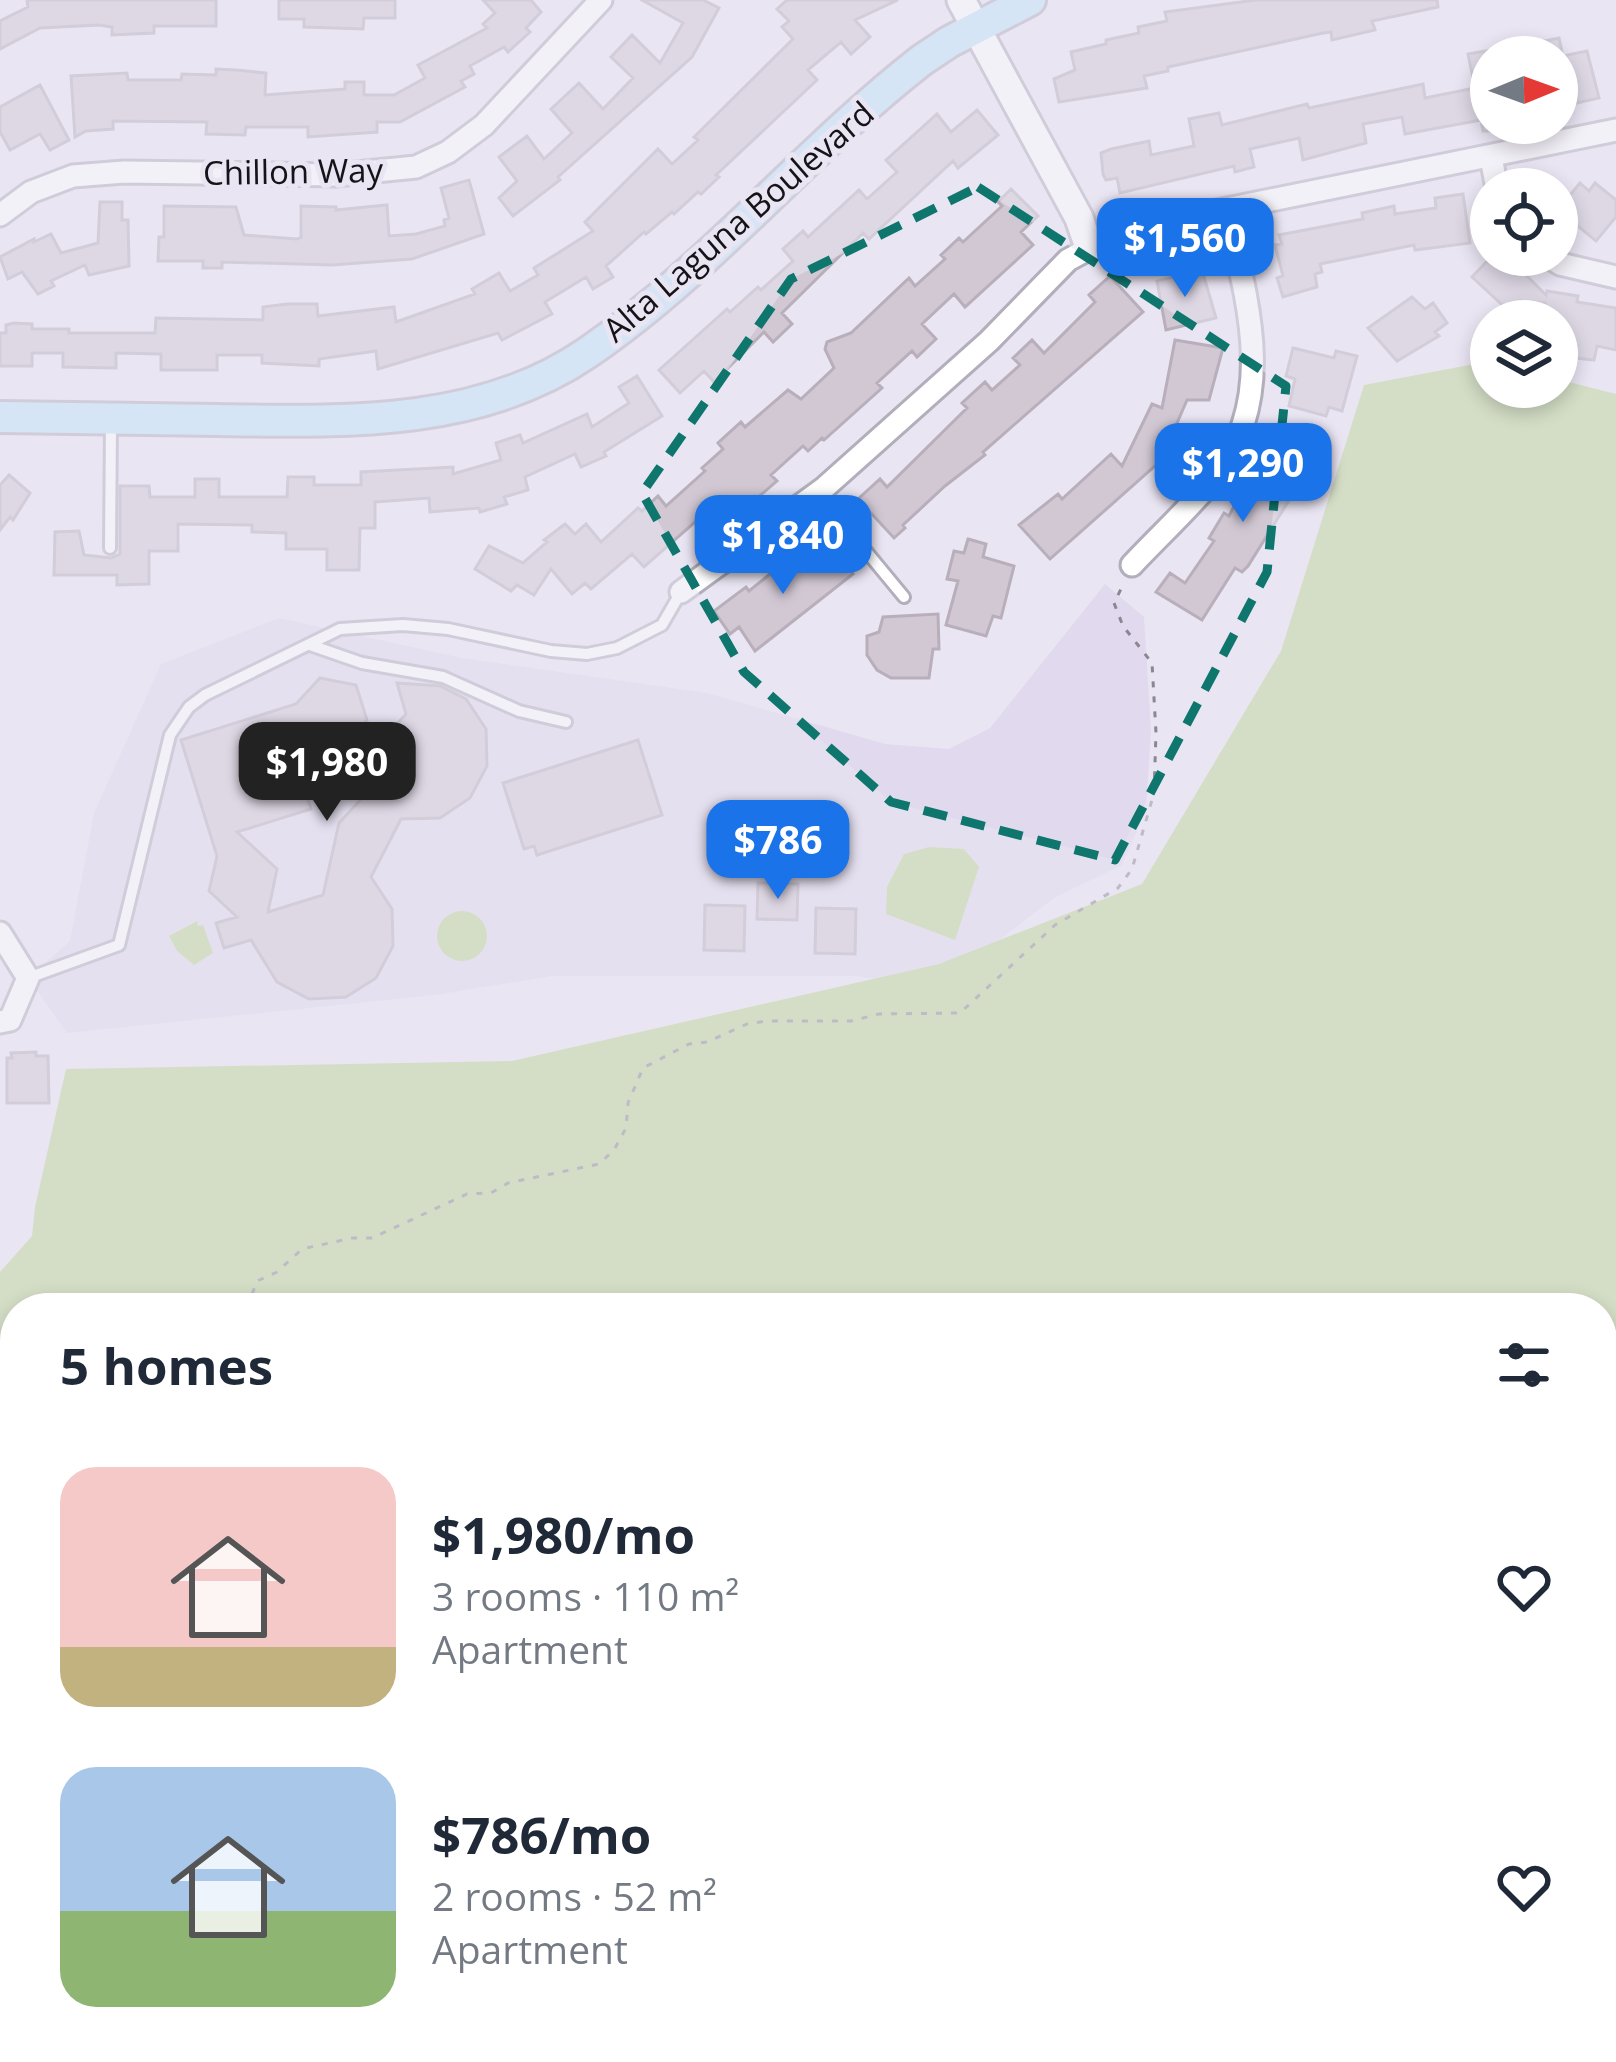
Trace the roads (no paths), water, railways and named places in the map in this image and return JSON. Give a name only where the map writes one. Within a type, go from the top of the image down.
[{"type":"main road","name":"Alta Laguna Boulevard","points":[[0,417],[333,422],[400,417],[469,404],[535,381],[583,356],[650,305],[968,13],[1030,0]]},
{"type":"street","name":"Chillon Way","points":[[0,215],[31,192],[73,176],[124,172],[336,175],[416,167],[448,152],[484,125],[601,0]]},
{"type":"street","points":[[968,13],[1079,218],[1089,247]]},
{"type":"street","points":[[681,592],[818,493],[989,341],[1068,260],[1089,247],[1143,226],[1616,130]]},
{"type":"street","points":[[1492,157],[1494,168]]},
{"type":"street","points":[[1132,565],[1216,476],[1237,441],[1252,392],[1254,352],[1248,303],[1226,210]]},
{"type":"street","points":[[1578,269],[1616,277]]},
{"type":"street","points":[[0,933],[28,978],[10,1020],[0,1022]]},
{"type":"lane","points":[[110,548],[111,419]]},
{"type":"lane","points":[[818,493],[904,597]]},
{"type":"lane","points":[[28,978],[118,945],[170,735],[189,707],[205,695],[340,629],[403,625],[587,654],[617,648],[662,625],[681,592]]},
{"type":"lane","points":[[310,645],[362,663],[443,677],[519,711],[566,722]]}]
